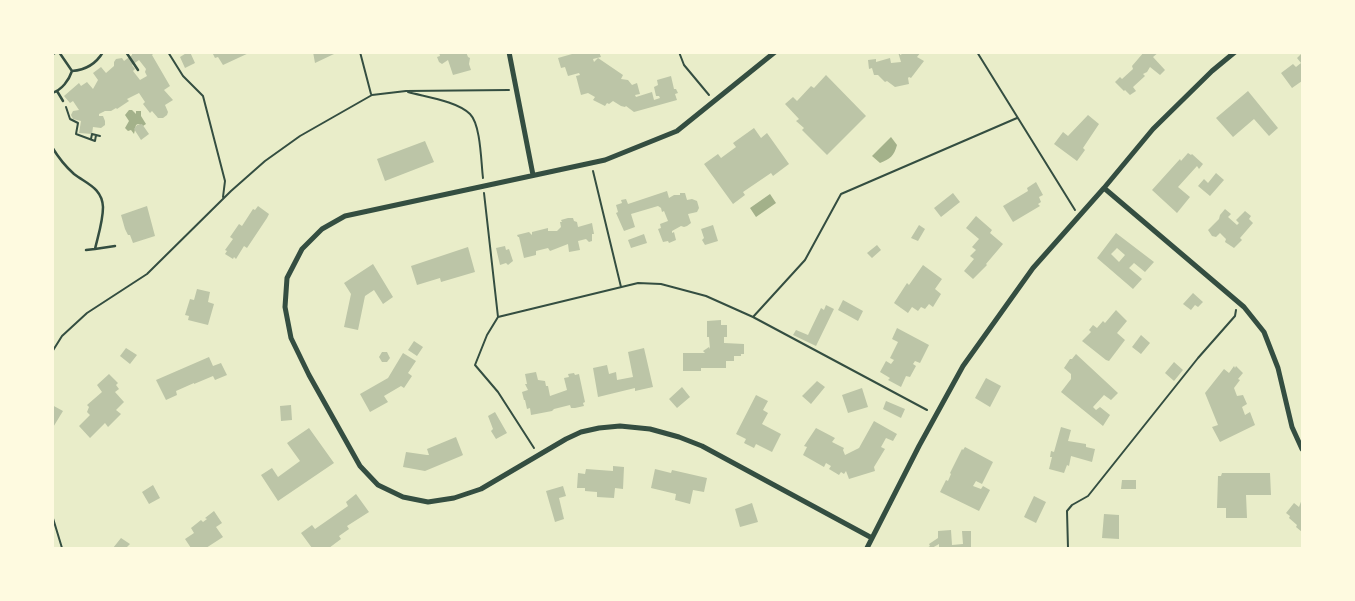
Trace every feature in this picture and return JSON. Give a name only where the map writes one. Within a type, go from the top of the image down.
[{"type":"street","points":[[509,52],[533,175]]},
{"type":"street","points":[[775,52],[677,130],[605,160],[346,216],[322,229],[302,249],[287,278],[285,307],[291,338],[309,375],[360,466],[378,485],[403,498],[428,502],[454,498],[481,489],[538,454],[582,432],[620,426],[650,429],[702,446],[872,538]]},
{"type":"street","points":[[867,548],[919,446],[963,366],[1033,268],[1153,129],[1212,71],[1235,52]]},
{"type":"street","points":[[1104,188],[1239,303],[1264,332],[1278,368],[1292,427],[1302,449]]},
{"type":"lane","points":[[59,52],[72,71]]},
{"type":"lane","points":[[72,71],[82,70],[92,65],[100,58],[103,52]]},
{"type":"lane","points":[[126,52],[138,70]]},
{"type":"lane","points":[[52,93],[57,91],[70,78],[72,71]]},
{"type":"lane","points":[[57,91],[63,101]]},
{"type":"lane","points":[[52,147],[65,165],[94,187],[101,195],[102,216],[95,249]]},
{"type":"lane","points":[[86,250],[115,246]]},
{"type":"path","points":[[168,52],[183,76],[203,96],[225,181],[223,199]]},
{"type":"path","points":[[360,52],[372,95]]},
{"type":"path","points":[[679,52],[684,64],[714,102]]},
{"type":"path","points":[[977,52],[1078,215]]},
{"type":"path","points":[[52,352],[62,336],[87,313],[147,274],[265,160],[300,136],[372,95],[406,91],[516,89]]},
{"type":"path","points":[[63,101],[70,118],[78,122],[76,134],[91,140],[92,134],[100,136]]},
{"type":"path","points":[[753,317],[805,260],[842,194],[1017,118]]},
{"type":"path","points":[[85,138],[86,134]]},
{"type":"path","points":[[591,162],[621,288]]},
{"type":"path","points":[[538,454],[498,392],[475,366],[487,335],[498,317],[638,283],[661,284],[706,296],[753,317],[927,410]]},
{"type":"path","points":[[1068,548],[1067,511],[1072,505],[1088,496],[1198,358],[1235,316],[1239,303]]},
{"type":"path","points":[[52,515],[62,548]]},
{"type":"shaded area","points":[[129,110],[136,114],[136,111],[141,111],[141,116],[146,124],[143,126],[136,125],[134,134],[131,130],[128,131],[125,128],[129,121],[125,115]]},
{"type":"shaded area","points":[[891,137],[897,145],[896,149],[891,157],[880,163],[872,156]]},
{"type":"shaded area","points":[[770,194],[776,203],[756,217],[750,208]]},
{"type":"building","points":[[132,52],[152,52],[170,86],[164,90],[173,100],[165,105],[168,112],[167,115],[163,118],[158,118],[152,111],[150,113],[143,104],[145,102],[139,93],[127,99],[129,101],[117,109],[99,114],[99,116],[103,116],[105,125],[101,128],[93,127],[92,134],[79,133],[81,121],[73,119],[71,115],[73,111],[79,110],[73,101],[70,103],[64,96],[79,83],[81,86],[87,82],[93,89],[98,80],[93,73],[101,67],[106,73],[114,66],[116,59],[122,58],[124,61],[132,55]],"holes":[[[139,60],[146,69],[147,76],[140,80],[133,71],[135,69],[132,65]]]},
{"type":"building","points":[[190,52],[195,63],[185,68],[180,57]]},
{"type":"building","points":[[212,52],[251,52],[223,65],[218,57],[215,58]]},
{"type":"building","points":[[313,52],[334,52],[334,54],[315,63]]},
{"type":"building","points":[[439,52],[466,52],[470,58],[471,70],[453,75],[448,60],[442,64],[439,62],[437,57],[440,56]]},
{"type":"building","points":[[579,52],[599,52],[601,57],[593,59],[594,62],[598,58],[623,75],[621,79],[628,80],[632,85],[637,83],[640,94],[635,95],[636,97],[652,92],[654,100],[660,98],[656,96],[654,87],[658,85],[657,80],[671,76],[674,89],[678,93],[675,94],[677,100],[634,112],[626,106],[621,106],[613,101],[605,106],[593,100],[595,97],[588,93],[581,95],[576,76],[580,75],[579,73],[568,76],[565,67],[561,68],[558,58]]},
{"type":"building","points":[[898,52],[900,52],[900,55],[906,52],[921,52],[917,57],[924,61],[911,78],[908,78],[909,84],[895,87],[887,81],[885,82],[878,75],[874,75],[872,68],[869,69],[868,60],[876,59],[876,62],[890,58],[891,63],[901,62]]},
{"type":"building","points":[[1144,52],[1159,52],[1153,57],[1165,70],[1160,75],[1150,67],[1143,74],[1145,76],[1133,87],[1136,91],[1130,95],[1115,82],[1120,77],[1122,79],[1133,69],[1132,66]]},
{"type":"building","points":[[1302,53],[1302,81],[1292,88],[1281,73],[1293,64],[1296,67],[1301,63],[1297,58]]},
{"type":"building","points":[[826,75],[866,116],[827,155],[802,130],[804,128],[796,121],[799,119],[785,104],[793,97],[797,101],[811,86],[814,88]]},
{"type":"building","points":[[1248,91],[1278,128],[1269,136],[1254,119],[1233,137],[1216,118]]},
{"type":"building","points":[[1088,115],[1099,124],[1077,161],[1054,144],[1063,132],[1068,136]]},
{"type":"building","points":[[142,124],[149,134],[141,140],[134,129],[137,125]]},
{"type":"building","points":[[754,128],[761,138],[767,133],[789,164],[773,176],[771,173],[743,192],[745,195],[733,204],[704,164],[718,154],[721,158],[736,147],[733,143]]},
{"type":"building","points":[[425,141],[434,162],[385,181],[377,159]]},
{"type":"building","points":[[1188,153],[1192,154],[1203,164],[1199,169],[1197,166],[1178,187],[1190,197],[1177,213],[1152,190],[1180,159],[1181,161]]},
{"type":"building","points":[[1216,173],[1224,180],[1210,196],[1198,186],[1204,179],[1208,183]]},
{"type":"building","points":[[1036,182],[1043,195],[1039,197],[1041,202],[1038,204],[1040,206],[1013,222],[1003,206],[1028,191],[1027,188]]},
{"type":"building","points":[[667,191],[669,198],[685,193],[687,200],[697,201],[699,208],[697,212],[688,214],[691,223],[672,231],[676,240],[669,243],[668,241],[663,242],[658,229],[661,228],[660,224],[668,221],[664,211],[662,212],[658,206],[631,214],[635,227],[624,231],[616,213],[618,212],[616,205],[622,203],[621,200],[626,199],[628,204]]},
{"type":"building","points":[[953,193],[960,202],[941,217],[934,208]]},
{"type":"building","points":[[147,206],[155,236],[133,243],[125,229],[121,215]]},
{"type":"building","points":[[258,206],[269,214],[247,248],[244,246],[236,259],[234,257],[233,259],[225,254],[227,251],[225,250],[233,239],[230,237],[239,224],[242,226],[253,209],[255,210]]},
{"type":"building","points":[[1225,209],[1231,214],[1228,217],[1237,225],[1239,223],[1236,220],[1245,211],[1251,216],[1249,219],[1253,223],[1240,238],[1242,240],[1234,248],[1225,242],[1226,239],[1220,233],[1216,237],[1212,236],[1208,230],[1219,219]]},
{"type":"building","points":[[976,216],[992,230],[990,233],[1003,244],[987,265],[973,279],[964,271],[974,259],[970,256],[976,250],[972,247],[979,239],[966,228]]},
{"type":"building","points":[[573,218],[577,222],[578,227],[592,223],[594,234],[592,234],[592,241],[589,242],[586,239],[578,241],[580,250],[569,252],[568,244],[550,251],[548,248],[536,251],[536,255],[524,258],[517,235],[529,232],[532,235],[532,232],[548,228],[548,231],[557,231],[561,227],[561,220]]},
{"type":"building","points":[[713,225],[718,241],[705,245],[702,240],[704,238],[701,229]]},
{"type":"building","points":[[919,225],[925,229],[918,241],[911,238]]},
{"type":"building","points":[[1116,233],[1154,262],[1145,272],[1134,263],[1129,268],[1142,279],[1133,289],[1097,258]],"holes":[[[1117,248],[1125,255],[1119,262],[1111,254]]]},
{"type":"building","points":[[644,234],[647,243],[631,248],[628,240]]},
{"type":"building","points":[[877,245],[881,250],[872,258],[867,253]]},
{"type":"building","points":[[505,246],[506,250],[509,249],[513,261],[508,265],[506,263],[500,265],[496,248]]},
{"type":"building","points":[[468,247],[475,272],[441,282],[440,278],[417,285],[411,266]]},
{"type":"building","points":[[373,264],[393,297],[383,304],[374,290],[365,296],[358,330],[344,327],[351,294],[344,283]]},
{"type":"building","points":[[923,265],[942,279],[935,289],[941,294],[933,307],[929,304],[925,309],[921,307],[918,311],[912,307],[908,313],[894,303],[907,283],[909,285]]},
{"type":"building","points":[[197,289],[210,292],[208,302],[214,304],[208,325],[188,320],[189,316],[185,315],[190,299],[194,300]]},
{"type":"building","points":[[1193,293],[1203,302],[1198,307],[1195,305],[1191,310],[1183,304]]},
{"type":"building","points":[[843,300],[863,311],[858,321],[838,310]]},
{"type":"building","points":[[826,305],[834,309],[816,346],[793,335],[796,330],[808,335],[821,308],[824,310]]},
{"type":"building","points":[[1116,310],[1127,321],[1117,333],[1125,340],[1109,361],[1082,341],[1091,332],[1089,330],[1093,325],[1097,328],[1103,321],[1105,323]]},
{"type":"building","points":[[721,320],[721,325],[727,325],[727,337],[724,337],[724,343],[744,344],[744,354],[734,356],[734,361],[726,361],[726,368],[701,368],[701,371],[683,371],[683,353],[705,353],[703,351],[709,347],[710,349],[709,337],[707,337],[707,321]]},
{"type":"building","points":[[897,328],[929,345],[920,363],[915,361],[913,364],[916,366],[910,377],[906,376],[901,387],[888,380],[890,378],[880,372],[886,361],[891,364],[894,360],[890,358],[898,342],[892,339]]},
{"type":"building","points":[[1141,335],[1150,343],[1141,354],[1132,347]]},
{"type":"building","points":[[414,341],[423,347],[417,356],[408,350]]},
{"type":"building","points":[[126,348],[137,355],[130,364],[120,356]]},
{"type":"building","points":[[644,348],[653,387],[635,391],[635,388],[598,397],[593,368],[607,365],[609,374],[616,372],[617,380],[633,377],[628,352]]},
{"type":"building","points":[[382,352],[387,352],[390,358],[387,362],[382,362],[379,357]]},
{"type":"building","points":[[403,353],[416,361],[408,373],[412,376],[404,388],[401,386],[384,396],[388,402],[370,412],[360,394],[388,378]]},
{"type":"building","points":[[1076,354],[1118,393],[1111,400],[1104,395],[1093,407],[1096,410],[1100,407],[1110,415],[1103,426],[1061,392],[1071,379],[1071,374],[1064,368]]},
{"type":"building","points":[[209,357],[213,366],[221,363],[227,375],[215,380],[213,376],[194,383],[176,391],[177,395],[166,400],[156,380]]},
{"type":"building","points":[[1174,362],[1183,370],[1174,381],[1165,373]]},
{"type":"building","points":[[1234,366],[1243,373],[1234,388],[1237,396],[1243,395],[1247,404],[1242,407],[1245,415],[1250,412],[1255,425],[1220,442],[1212,427],[1218,425],[1205,393],[1224,369],[1229,373]]},
{"type":"building","points":[[536,372],[538,380],[545,381],[546,386],[548,386],[550,396],[567,390],[564,378],[569,377],[568,374],[579,374],[585,402],[583,403],[584,406],[571,408],[570,405],[531,415],[530,408],[527,409],[522,392],[528,390],[525,384],[527,384],[525,374]]},
{"type":"building","points":[[109,374],[118,383],[116,385],[119,389],[115,392],[124,402],[116,410],[121,414],[108,427],[105,423],[90,438],[79,426],[90,415],[87,412],[89,407],[87,405],[102,392],[97,385]]},
{"type":"building","points":[[986,378],[1001,386],[990,407],[975,398]]},
{"type":"building","points":[[817,381],[825,387],[811,404],[802,396]]},
{"type":"building","points":[[682,387],[690,397],[677,408],[669,399]]},
{"type":"building","points":[[862,388],[868,407],[848,413],[842,395]]},
{"type":"building","points":[[756,395],[768,401],[763,410],[768,413],[762,424],[781,434],[772,452],[756,444],[754,448],[744,443],[746,439],[736,434]]},
{"type":"building","points":[[886,401],[905,409],[901,418],[883,409]]},
{"type":"building","points":[[52,405],[63,411],[52,429]]},
{"type":"building","points":[[291,405],[292,420],[281,421],[280,406]]},
{"type":"building","points":[[495,412],[507,433],[496,439],[491,431],[493,429],[488,416]]},
{"type":"building","points":[[874,421],[897,434],[893,441],[886,438],[881,447],[885,449],[874,467],[875,471],[849,479],[846,471],[844,474],[841,472],[839,475],[829,469],[831,466],[826,463],[824,467],[803,455],[807,447],[804,446],[816,428],[835,438],[832,442],[844,448],[845,455],[859,448]]},
{"type":"building","points":[[1061,427],[1071,430],[1068,441],[1086,444],[1086,447],[1095,449],[1092,462],[1071,456],[1069,466],[1067,465],[1064,473],[1049,469],[1052,457],[1050,457],[1051,451],[1054,452]]},
{"type":"building","points":[[309,428],[334,463],[278,501],[261,475],[272,468],[278,477],[300,461],[287,443]]},
{"type":"building","points":[[456,437],[463,455],[425,471],[403,467],[406,452],[429,455],[427,449]]},
{"type":"building","points":[[965,447],[993,462],[982,484],[976,481],[973,486],[981,489],[983,486],[990,490],[979,511],[940,492],[946,480],[948,481],[962,449]]},
{"type":"building","points":[[613,466],[624,467],[623,489],[615,488],[614,498],[597,497],[597,492],[585,491],[585,488],[577,488],[578,473],[585,474],[586,469],[613,471]]},
{"type":"building","points":[[655,469],[671,473],[672,470],[707,478],[704,492],[693,490],[690,504],[675,500],[676,494],[651,488]]},
{"type":"building","points":[[1222,473],[1270,473],[1271,495],[1246,495],[1247,518],[1226,518],[1226,508],[1217,508],[1218,476],[1221,476]]},
{"type":"building","points":[[1122,480],[1136,480],[1136,489],[1121,489]]},
{"type":"building","points":[[153,485],[160,498],[149,504],[142,492]]},
{"type":"building","points":[[563,486],[566,496],[559,498],[564,519],[555,522],[546,491]]},
{"type":"building","points":[[356,494],[369,512],[347,526],[349,529],[339,536],[341,539],[329,548],[312,548],[301,533],[312,525],[315,529],[348,506],[346,502]]},
{"type":"building","points":[[1034,496],[1046,502],[1036,523],[1024,517]]},
{"type":"building","points":[[1302,499],[1302,532],[1286,513],[1294,503],[1299,507]]},
{"type":"building","points":[[752,503],[758,522],[740,527],[735,509]]},
{"type":"building","points":[[214,511],[222,523],[216,527],[223,537],[206,548],[191,548],[185,539],[194,533],[191,528],[201,520],[203,522]]},
{"type":"building","points":[[1104,514],[1119,515],[1119,539],[1102,538]]},
{"type":"building","points":[[951,530],[952,545],[963,544],[962,531],[971,531],[971,548],[939,548],[939,544],[932,548],[927,548],[930,546],[929,544],[938,538],[938,531]]},
{"type":"building","points":[[121,538],[130,544],[126,548],[113,548]]}]
